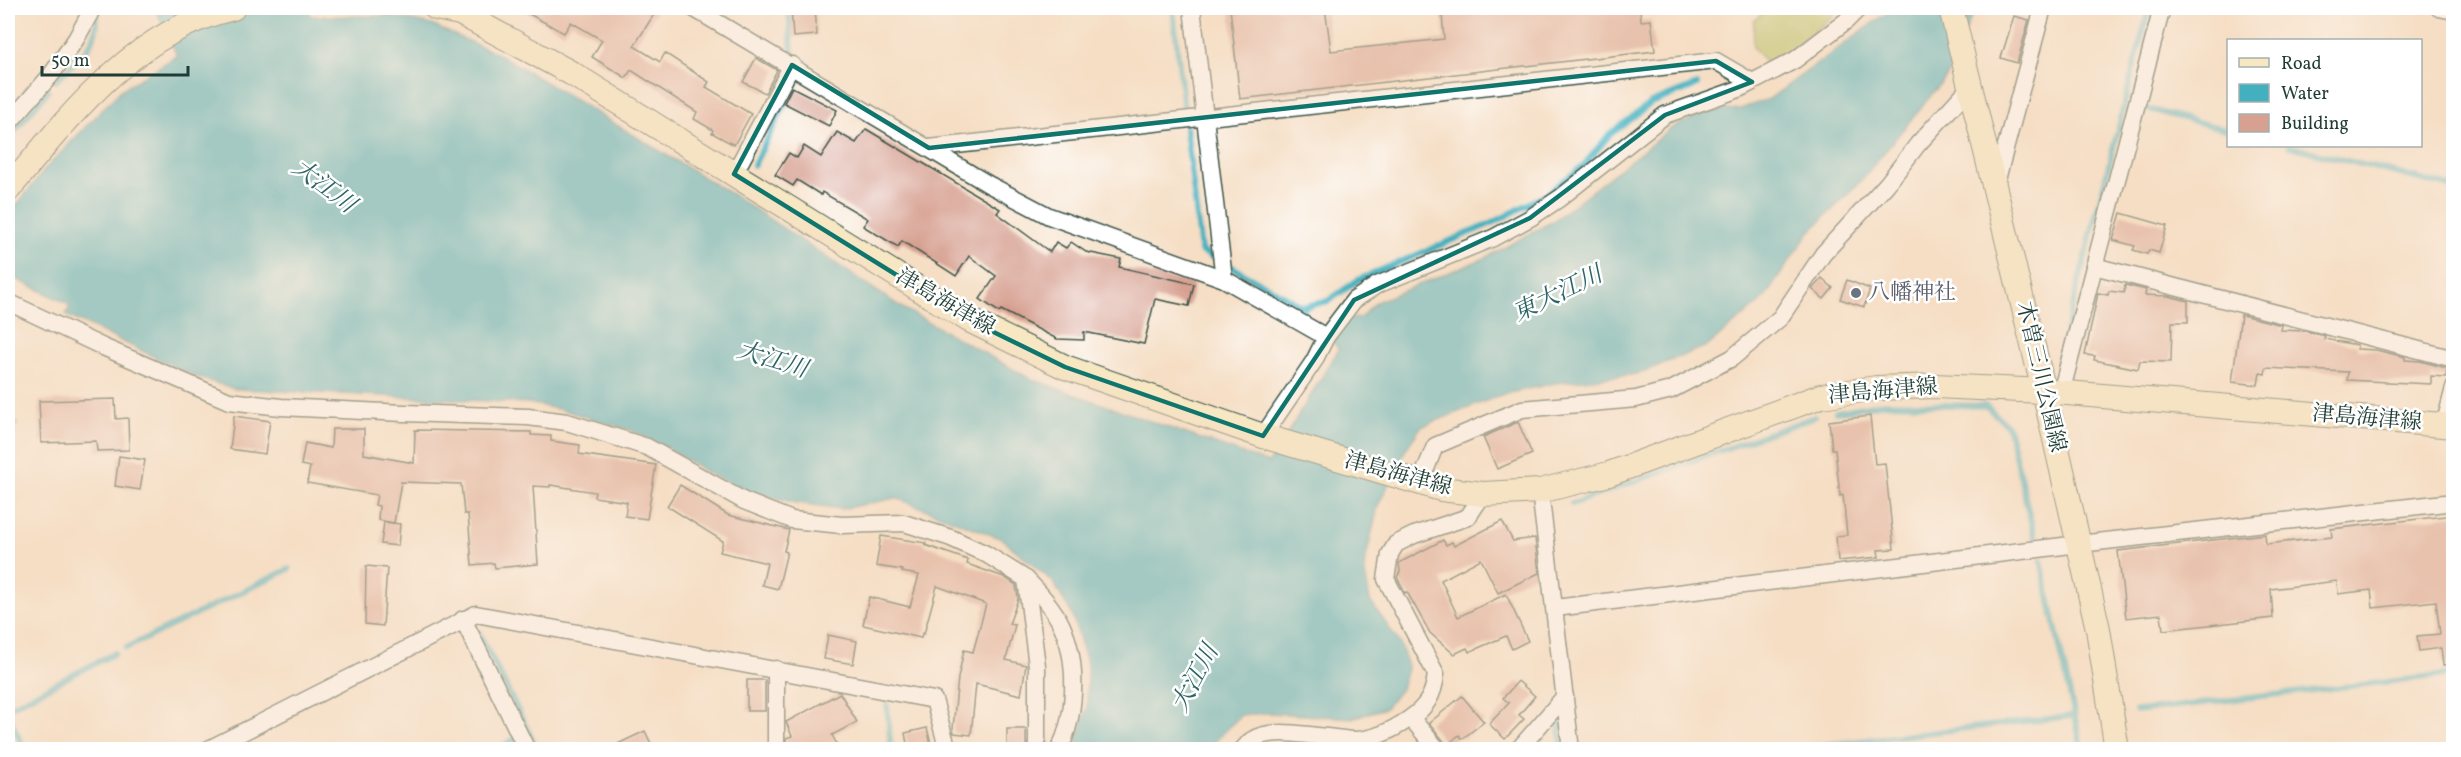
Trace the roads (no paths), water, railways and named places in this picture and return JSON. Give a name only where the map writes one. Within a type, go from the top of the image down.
[{"type":"main road","points":[[12,177],[78,106],[140,51],[173,30],[216,12],[233,8]]},
{"type":"main road","name":"津島海津線","points":[[436,8],[460,13],[516,42],[969,320],[1065,367],[1268,438],[1416,476],[1459,493],[1540,491],[1609,474],[1821,396],[1876,388],[1935,386],[2052,392],[2449,426]]},
{"type":"main road","name":"木曽三川公園線","points":[[1951,8],[1995,186],[2052,392],[2079,544],[2098,629],[2117,750]]},
{"type":"street","points":[[8,124],[51,75],[76,39],[93,8]]},
{"type":"street","points":[[693,8],[1048,216],[1224,279],[1326,337]]},
{"type":"street","points":[[1192,8],[1224,279]]},
{"type":"street","points":[[1268,438],[1326,337],[1354,300],[1377,285],[1493,238],[1530,218],[1560,198],[1665,116],[1752,82],[1795,60],[1846,21],[1859,8]]},
{"type":"street","points":[[1995,186],[2043,8]]},
{"type":"street","points":[[2052,392],[2094,266],[2162,8]]},
{"type":"street","points":[[2439,8],[2454,11]]},
{"type":"street","points":[[929,148],[1716,61],[1752,82]]},
{"type":"street","points":[[734,174],[792,65]]},
{"type":"street","points":[[1416,476],[1436,446],[1522,409],[1636,399],[1671,390],[1732,358],[1780,318],[1823,254],[1887,184],[1969,79]]},
{"type":"street","points":[[2094,266],[2454,358]]},
{"type":"street","points":[[8,302],[103,347],[229,401],[280,407],[528,417],[567,422],[647,447],[744,501],[792,520],[842,525],[904,523],[951,538],[986,554],[1026,579],[1042,596],[1064,631],[1073,667],[1071,707],[1059,750]]},
{"type":"street","points":[[2449,426],[2454,388]]},
{"type":"street","points":[[1540,491],[1571,750]]},
{"type":"street","points":[[1242,750],[1253,739],[1264,735],[1302,734],[1355,740],[1390,731],[1411,718],[1428,702],[1435,688],[1436,674],[1386,579],[1390,554],[1396,544],[1414,534],[1468,516],[1483,494]]},
{"type":"street","points":[[1555,608],[2079,544],[2454,502]]},
{"type":"street","points":[[1026,579],[1037,666],[1037,750]]},
{"type":"street","points":[[207,750],[476,614],[934,700],[948,750]]},
{"type":"street","points":[[463,619],[528,750]]},
{"type":"street","points":[[773,750],[776,748],[776,669]]},
{"type":"street","points":[[1518,750],[1565,696]]},
{"type":"street","points":[[1411,718],[1438,750]]},
{"type":"water","points":[[155,8],[308,8],[311,16],[385,16],[387,12],[392,13],[393,17],[432,25],[502,56],[738,198],[901,307],[1031,379],[1269,463],[1339,349],[1330,339],[1346,319],[1360,318],[1376,302],[1487,257],[1553,221],[1673,127],[1708,112],[1740,109],[1769,99],[1893,8],[1975,8],[1947,76],[1859,183],[1808,234],[1764,299],[1709,345],[1638,374],[1555,383],[1501,395],[1421,427],[1406,449],[1378,506],[1364,567],[1370,601],[1400,643],[1408,666],[1401,689],[1386,708],[1352,718],[1269,713],[1241,715],[1208,749],[1074,749],[1087,708],[1087,663],[1072,614],[1053,582],[1002,539],[896,498],[842,509],[797,503],[754,493],[711,475],[673,451],[633,431],[562,410],[528,403],[235,389],[199,378],[66,315],[70,305],[8,275],[8,216],[47,167],[122,89],[177,56]]},
{"type":"waterway","points":[[789,8],[792,55],[806,63]]},
{"type":"waterway","points":[[1173,8],[1184,111]]},
{"type":"waterway","points":[[2058,363],[2149,8]]},
{"type":"waterway","points":[[56,81],[89,46],[94,38],[97,18]]},
{"type":"waterway","points":[[754,165],[796,83]]},
{"type":"waterway","points":[[1302,307],[1328,301],[1358,280],[1497,221],[1547,194],[1584,165],[1609,135],[1651,103],[1697,85]]},
{"type":"waterway","points":[[8,139],[48,91]]},
{"type":"waterway","points":[[2144,108],[2227,130]]},
{"type":"waterway","points":[[1186,128],[1201,251],[1213,257]]},
{"type":"waterway","points":[[2293,147],[2454,188]]},
{"type":"waterway","points":[[1232,267],[1305,308]]},
{"type":"waterway","points":[[1836,412],[1885,403],[1986,406],[2008,426],[2036,543]]},
{"type":"waterway","points":[[1572,504],[1814,417]]},
{"type":"waterway","points":[[8,427],[15,424]]},
{"type":"waterway","points":[[2041,560],[2082,750]]},
{"type":"waterway","points":[[126,648],[289,569]]},
{"type":"waterway","points":[[479,633],[538,750]]},
{"type":"waterway","points":[[8,708],[115,653]]},
{"type":"waterway","points":[[2136,711],[2454,674]]},
{"type":"waterway","points":[[887,705],[891,750]]},
{"type":"waterway","points":[[8,715],[25,750]]},
{"type":"waterway","points":[[1780,750],[2073,716]]},
{"type":"waterway","points":[[1559,719],[1562,750]]},
{"type":"waterway","points":[[495,750],[517,738]]},
{"type":"place","name":"八幡神社","points":[[1856,293]]},
{"type":"water label","name":"大江川","points":[[323,187]]},
{"type":"water label","name":"東大江川","points":[[1558,295]]},
{"type":"water label","name":"大江川","points":[[772,361]]},
{"type":"water label","name":"大江川","points":[[1196,679]]}]
